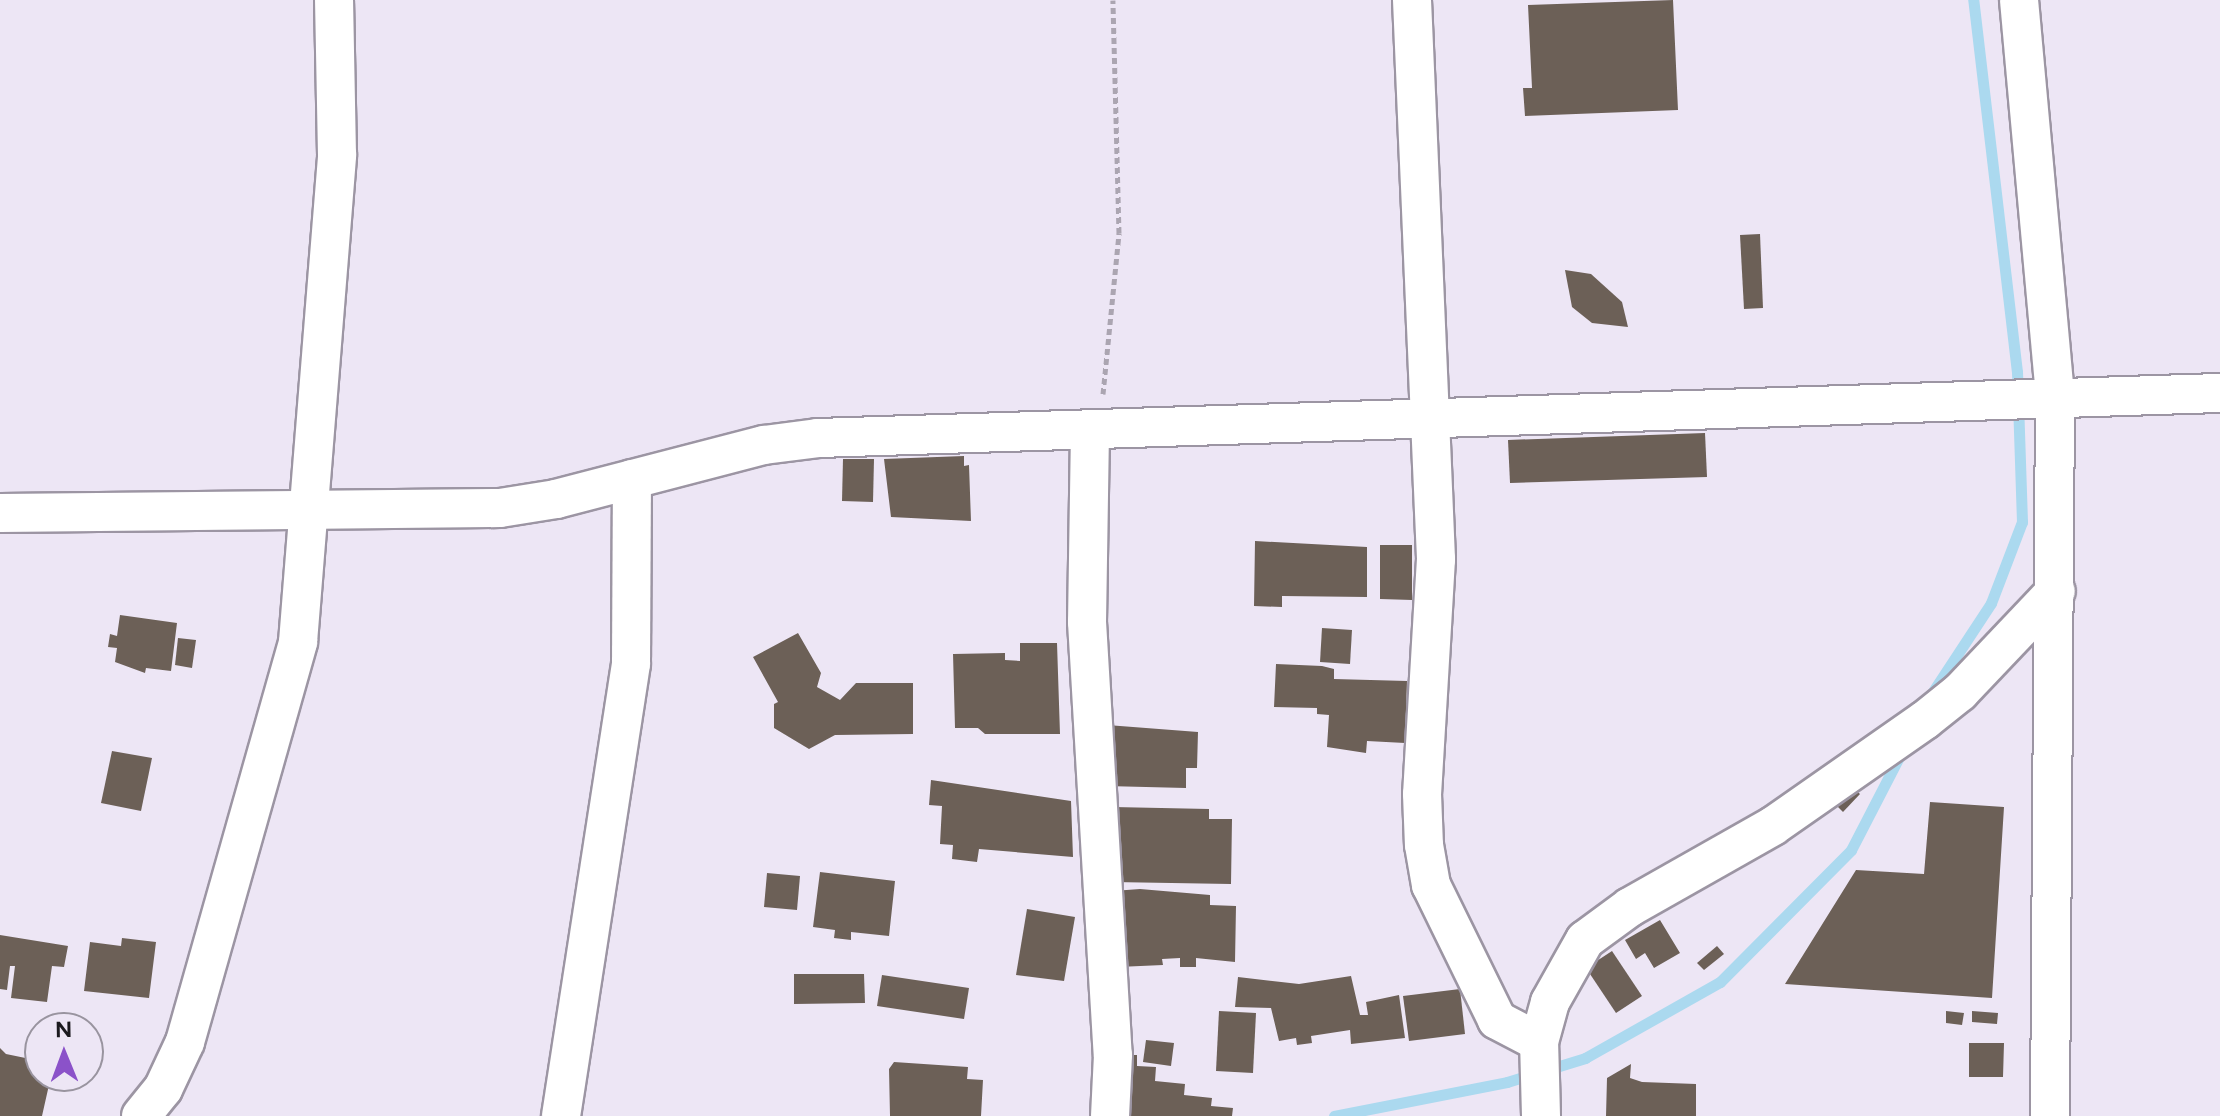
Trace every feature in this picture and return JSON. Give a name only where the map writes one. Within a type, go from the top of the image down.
[{"type":"street","points":[[141,1116],[163,1089],[185,1042],[263,776],[298,642],[337,155],[334,0]]},
{"type":"street","points":[[1412,0],[1436,559],[1424,845],[1431,885],[1497,1020],[1541,1076]]},
{"type":"street","points":[[2019,0],[2028,401],[2056,591],[2050,1116]]},
{"type":"street","points":[[0,513],[500,508],[632,479],[764,445],[818,438],[2220,393]]},
{"type":"street","points":[[1094,430],[1087,622],[1113,1055],[1110,1116]]},
{"type":"street","points":[[561,1116],[631,664],[632,479]]},
{"type":"street","points":[[1541,1076],[1550,1002],[1585,940],[1630,907],[1773,826],[1925,720],[1960,692],[2056,591]]},
{"type":"path","points":[[1094,430],[1119,233],[1113,0]]},
{"type":"building","points":[[1673,0],[1678,110],[1525,116],[1523,88],[1532,88],[1528,5]]},
{"type":"building","points":[[1760,234],[1763,308],[1744,309],[1740,235]]},
{"type":"building","points":[[1565,270],[1591,274],[1622,302],[1628,327],[1592,323],[1572,307]]},
{"type":"building","points":[[1705,433],[1707,477],[1510,483],[1508,440]]},
{"type":"building","points":[[964,456],[964,466],[969,465],[971,521],[891,517],[884,459]]},
{"type":"building","points":[[843,459],[874,459],[873,502],[842,501]]},
{"type":"building","points":[[1255,541],[1367,547],[1367,597],[1282,596],[1282,607],[1254,606]]},
{"type":"building","points":[[1380,545],[1412,545],[1412,600],[1380,599]]},
{"type":"building","points":[[120,615],[177,623],[171,671],[146,668],[145,673],[115,662],[117,648],[108,647],[110,634],[117,636]]},
{"type":"building","points":[[1322,628],[1352,630],[1350,664],[1320,662]]},
{"type":"building","points":[[798,633],[821,673],[817,687],[840,700],[856,683],[913,683],[913,734],[835,735],[809,749],[774,728],[774,704],[778,702],[753,657]]},
{"type":"building","points":[[178,638],[196,640],[192,668],[175,665]]},
{"type":"building","points":[[1020,643],[1057,643],[1060,734],[985,734],[978,728],[955,728],[953,654],[1005,653],[1005,660],[1020,661]]},
{"type":"building","points":[[1276,664],[1334,669],[1334,679],[1407,681],[1405,743],[1367,741],[1366,753],[1327,747],[1329,715],[1317,714],[1317,708],[1274,707]]},
{"type":"building","points":[[1107,725],[1198,732],[1197,768],[1186,768],[1186,788],[1106,786]]},
{"type":"building","points":[[112,751],[152,758],[141,811],[101,803]]},
{"type":"building","points":[[931,780],[1071,801],[1073,857],[979,849],[977,862],[952,859],[953,845],[940,844],[942,806],[929,805]]},
{"type":"building","points":[[1853,788],[1860,794],[1843,812],[1837,806]]},
{"type":"building","points":[[1930,802],[2004,807],[1992,998],[1785,984],[1856,870],[1924,874]]},
{"type":"building","points":[[1113,807],[1209,809],[1209,819],[1232,819],[1231,884],[1112,882]]},
{"type":"building","points":[[820,872],[895,881],[889,936],[851,932],[851,940],[834,938],[835,930],[813,927]]},
{"type":"building","points":[[767,873],[800,876],[797,910],[764,907]]},
{"type":"building","points":[[1140,889],[1210,895],[1210,905],[1236,906],[1235,962],[1196,958],[1196,967],[1180,967],[1180,958],[1162,959],[1163,965],[1118,967],[1113,891]]},
{"type":"building","points":[[1027,909],[1075,917],[1064,981],[1016,975]]},
{"type":"building","points":[[1660,920],[1680,953],[1654,968],[1645,953],[1636,959],[1625,940]]},
{"type":"building","points":[[0,935],[68,946],[64,967],[52,966],[47,1002],[11,998],[15,966],[10,966],[7,990],[0,989]]},
{"type":"building","points":[[122,938],[156,942],[149,998],[84,991],[90,942],[121,946]]},
{"type":"building","points":[[1717,946],[1724,954],[1704,970],[1697,963]]},
{"type":"building","points":[[1612,951],[1642,996],[1616,1013],[1586,968]]},
{"type":"building","points":[[794,974],[864,974],[865,1003],[794,1004]]},
{"type":"building","points":[[882,975],[969,988],[964,1019],[877,1006]]},
{"type":"building","points":[[1351,976],[1360,1015],[1368,1015],[1366,1002],[1399,995],[1405,1038],[1351,1044],[1350,1030],[1311,1036],[1312,1043],[1297,1045],[1296,1038],[1279,1041],[1271,1008],[1235,1007],[1238,977],[1299,984]]},
{"type":"building","points":[[1460,989],[1465,1034],[1409,1041],[1403,996]]},
{"type":"building","points":[[1219,1011],[1256,1013],[1253,1073],[1216,1071]]},
{"type":"building","points":[[1946,1011],[1964,1013],[1962,1025],[1946,1023]]},
{"type":"building","points":[[1972,1011],[1998,1013],[1997,1024],[1972,1022]]},
{"type":"building","points":[[1146,1040],[1174,1043],[1171,1066],[1143,1062]]},
{"type":"building","points":[[1969,1043],[2004,1043],[2003,1077],[1969,1077]]},
{"type":"building","points":[[0,1048],[6,1054],[24,1058],[24,1092],[47,1092],[42,1116],[0,1116]]},
{"type":"building","points":[[1127,1055],[1137,1055],[1137,1066],[1156,1067],[1155,1081],[1185,1084],[1184,1095],[1212,1098],[1211,1106],[1233,1108],[1232,1116],[1123,1116]]},
{"type":"building","points":[[894,1062],[968,1067],[967,1079],[983,1080],[981,1116],[890,1116],[889,1069]]},
{"type":"building","points":[[1631,1064],[1630,1078],[1642,1082],[1696,1084],[1696,1116],[1606,1116],[1607,1078]]},
{"type":"waterway","points":[[1930,696],[1991,603],[2022,522],[2017,372],[1973,0]]},
{"type":"waterway","points":[[1334,1116],[1507,1082],[1585,1058],[1720,982],[1851,850],[1902,751]]}]
